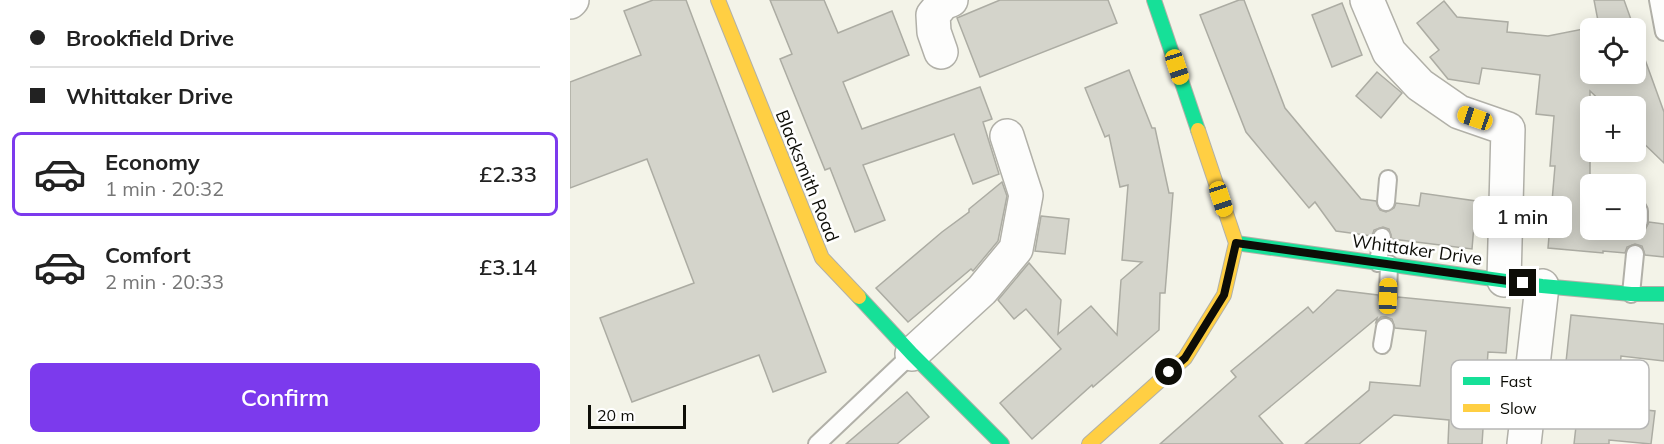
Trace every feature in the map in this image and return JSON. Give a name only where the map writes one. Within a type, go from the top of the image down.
[{"type":"street","name":"Blacksmith Road","points":[[718,0],[822,258],[912,354],[1002,444]]},
{"type":"street","points":[[941,52],[934,32],[933,15],[943,3],[951,0]]},
{"type":"street","points":[[1089,444],[1185,358],[1224,295],[1236,243],[1156,0]]},
{"type":"street","points":[[1368,0],[1389,52],[1420,84],[1459,112],[1508,129],[1504,280]]},
{"type":"street","points":[[912,354],[982,290],[1016,249],[1026,195],[1007,136]]},
{"type":"street","name":"Whittaker Drive","points":[[1236,243],[1542,286],[1631,294],[1664,294]]},
{"type":"street","points":[[1534,360],[1542,286]]},
{"type":"street","points":[[1524,444],[1526,429]]},
{"type":"lane","points":[[1658,0],[1664,33]]},
{"type":"lane","points":[[1386,202],[1388,179]]},
{"type":"lane","points":[[1382,237],[1388,296]]},
{"type":"lane","points":[[1631,294],[1635,254]]},
{"type":"lane","points":[[1382,345],[1385,327]]},
{"type":"lane","points":[[817,444],[912,354]]},
{"type":"building","points":[[653,0],[686,0],[826,372],[773,392],[759,355],[632,402],[600,318],[694,283],[647,159],[570,188],[570,82],[641,55],[624,11]]},
{"type":"building","points":[[770,0],[824,0],[838,33],[892,11],[909,55],[843,82],[862,129],[980,87],[992,119],[983,122],[999,174],[973,184],[954,134],[863,165],[885,220],[855,232],[830,168],[825,170],[780,59],[792,54]]},
{"type":"building","points":[[1000,0],[1108,0],[1117,23],[980,77],[957,18]]},
{"type":"building","points":[[1244,0],[1285,108],[1361,199],[1376,201],[1380,210],[1386,212],[1394,208],[1396,203],[1419,206],[1421,193],[1476,201],[1472,249],[1392,239],[1389,229],[1383,227],[1374,230],[1372,236],[1336,231],[1315,202],[1309,208],[1246,132],[1200,15]]},
{"type":"building","points":[[1594,0],[1624,0],[1630,18],[1597,18]]},
{"type":"building","points":[[1444,1],[1457,17],[1508,22],[1507,32],[1548,36],[1580,30],[1580,84],[1646,84],[1646,62],[1664,112],[1664,163],[1646,146],[1646,96],[1595,96],[1590,91],[1590,96],[1580,96],[1580,162],[1590,162],[1590,174],[1580,174],[1580,240],[1646,240],[1646,228],[1649,222],[1664,224],[1664,257],[1645,255],[1642,246],[1635,244],[1627,247],[1625,253],[1548,248],[1555,166],[1550,166],[1554,116],[1536,114],[1540,75],[1482,68],[1479,84],[1448,79],[1430,57],[1439,50],[1417,23]]},
{"type":"building","points":[[1342,3],[1362,55],[1332,67],[1312,15]]},
{"type":"building","points":[[1129,70],[1152,128],[1155,128],[1169,193],[1173,193],[1165,293],[1160,293],[1159,330],[1093,387],[1092,385],[1032,439],[1000,403],[1061,349],[1026,309],[1014,319],[998,300],[1029,263],[1061,300],[1058,334],[1091,306],[1117,335],[1121,280],[1142,262],[1122,260],[1128,185],[1120,187],[1109,135],[1105,137],[1085,88]]},
{"type":"building","points":[[1377,72],[1402,93],[1381,118],[1356,96]]},
{"type":"building","points":[[1002,182],[1007,196],[998,241],[973,271],[971,269],[908,322],[876,288]]},
{"type":"building","points":[[1041,216],[1069,219],[1065,254],[1035,251]]},
{"type":"building","points":[[1337,290],[1378,295],[1379,301],[1387,306],[1393,305],[1398,297],[1510,308],[1506,353],[1488,352],[1487,360],[1451,360],[1451,429],[1483,429],[1482,444],[1448,444],[1449,420],[1394,415],[1359,444],[1305,444],[1369,390],[1370,382],[1420,386],[1426,331],[1395,328],[1392,319],[1381,317],[1259,416],[1283,444],[1160,444],[1236,377],[1231,371],[1308,307],[1313,313]]},
{"type":"building","points":[[1571,315],[1664,324],[1664,361],[1621,356],[1621,360],[1566,360]]},
{"type":"building","points":[[907,392],[929,417],[897,444],[846,444]]},
{"type":"building","points":[[1649,410],[1655,411],[1651,444],[1609,440],[1609,444],[1574,444],[1576,429],[1649,429]]},
{"type":"traffic: fast","points":[[1154,0],[1198,130]]},
{"type":"traffic: fast","points":[[1236,243],[1542,286],[1631,294],[1664,294]]},
{"type":"traffic: fast","points":[[859,297],[1002,444]]},
{"type":"traffic: slow","points":[[718,0],[822,258],[859,297]]},
{"type":"traffic: slow","points":[[1089,444],[1185,358],[1224,295],[1236,243],[1198,130]]},
{"type":"route","points":[[1169,372],[1185,358],[1224,295],[1236,243],[1523,283]]}]
